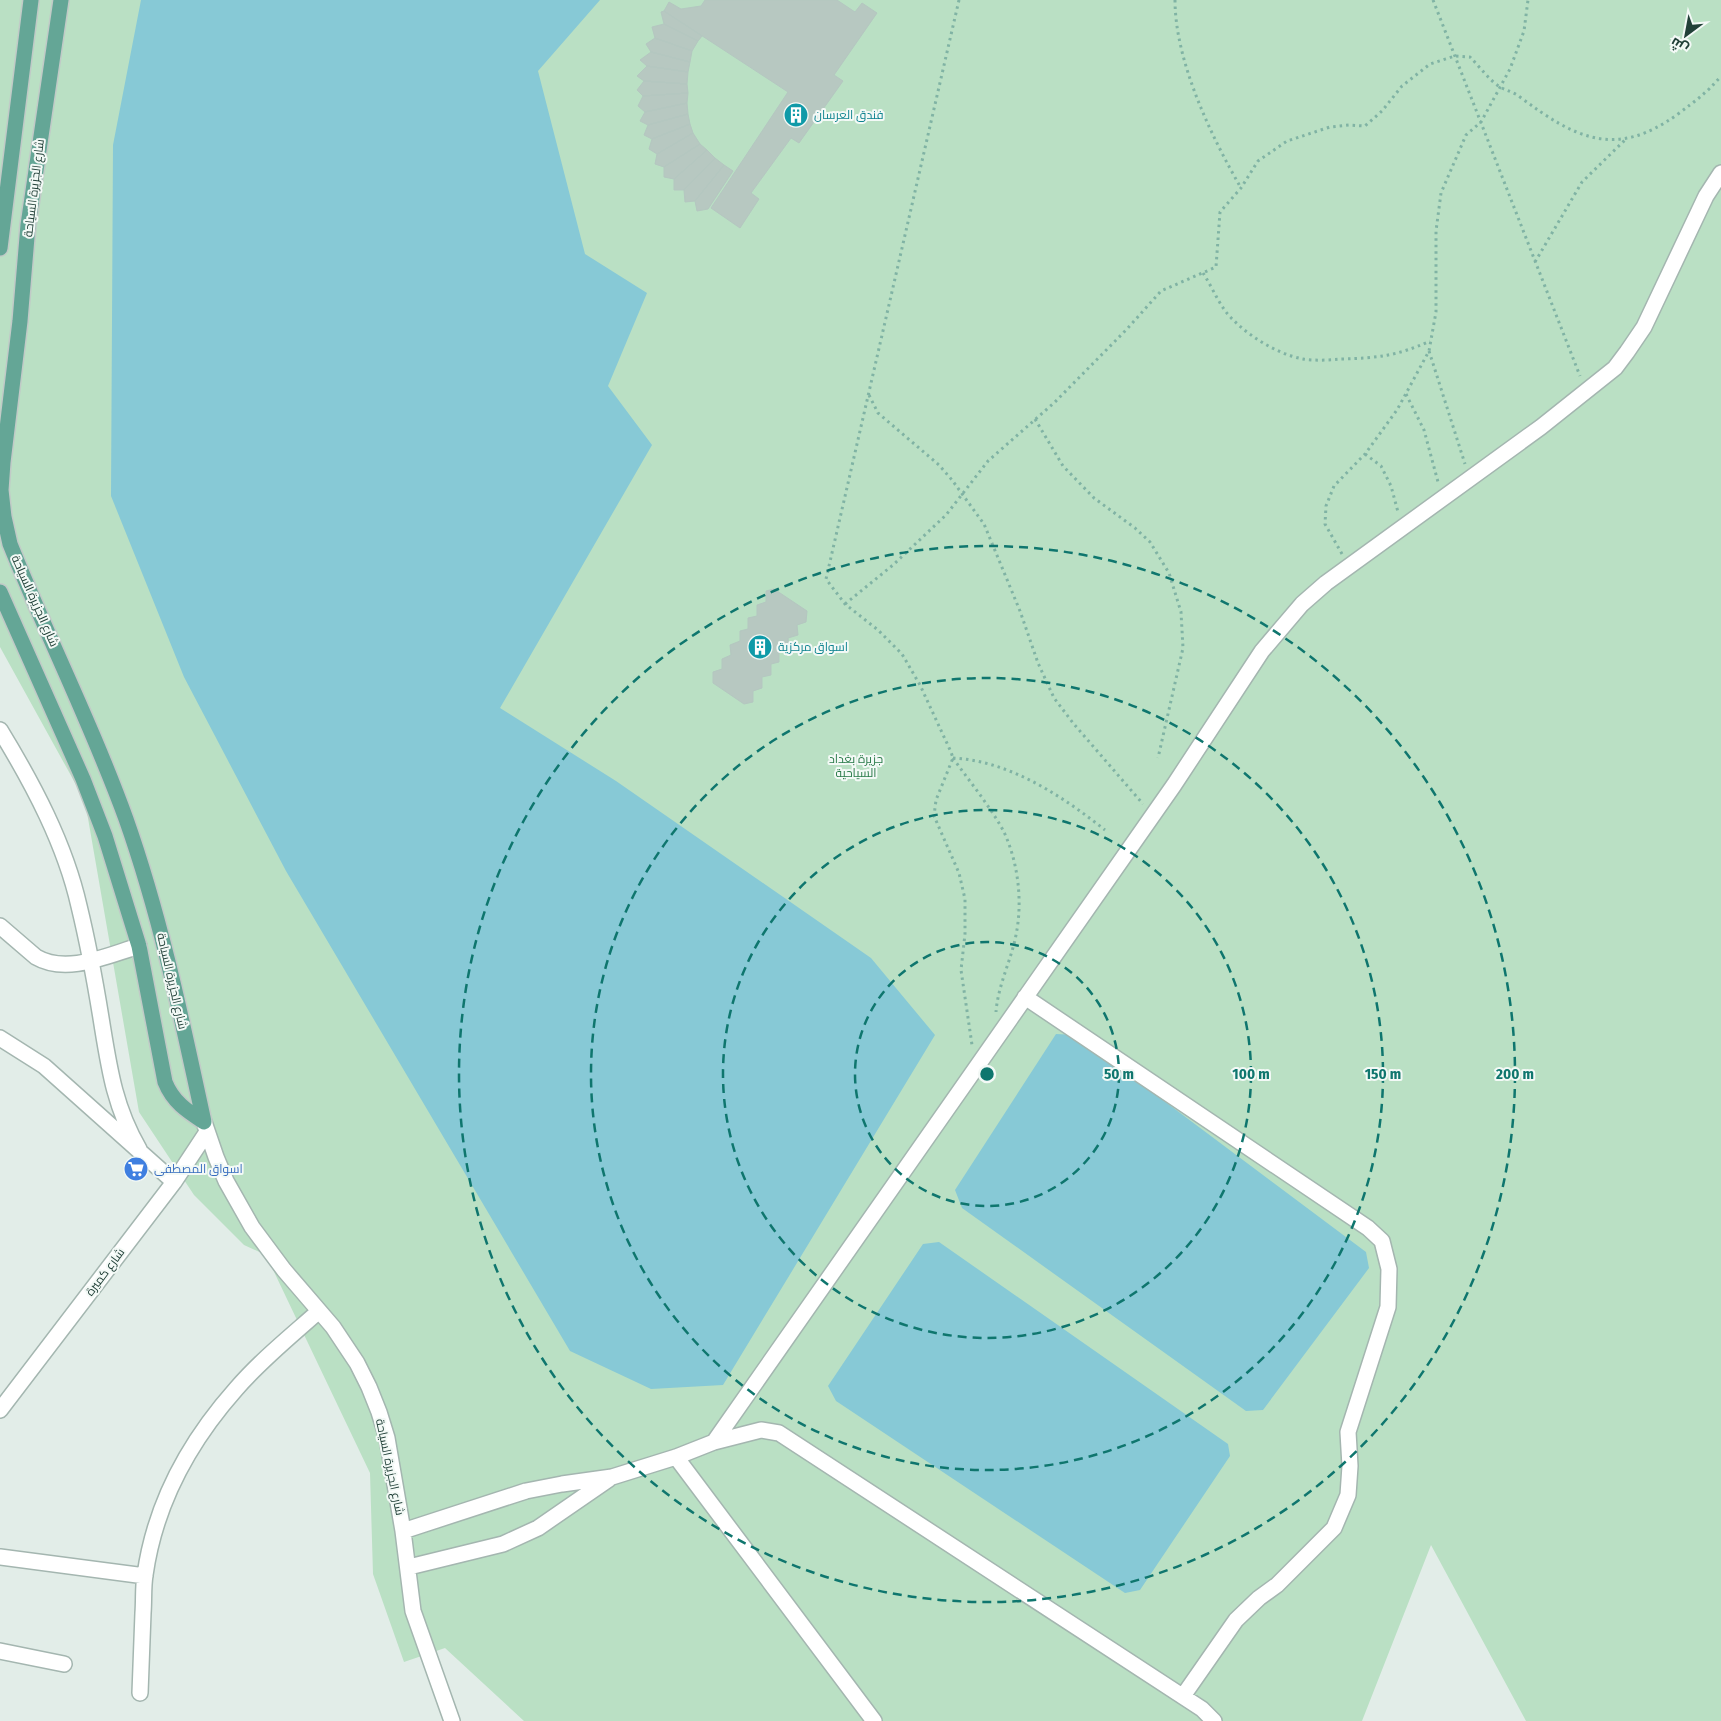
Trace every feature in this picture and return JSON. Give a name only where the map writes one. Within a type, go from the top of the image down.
[{"type":"main road","points":[[0,248],[30,0]]},
{"type":"main road","name":"شارع الجزيرة السياحة","points":[[60,0],[28,225],[20,321],[3,462],[1,490],[4,517],[10,544],[104,763],[126,818],[145,874],[161,931],[206,1127]]},
{"type":"main road","name":"شارع الجزيرة السياحة","points":[[0,592],[83,779],[105,836],[139,946],[165,1082],[169,1093],[176,1102],[206,1127]]},
{"type":"street","points":[[714,1442],[1153,815],[1262,652],[1302,604],[1326,583],[1541,427],[1615,368],[1644,327],[1706,196],[1721,173]]},
{"type":"street","points":[[0,730],[27,776],[64,858],[79,905],[116,1096],[126,1124],[139,1149]]},
{"type":"street","points":[[0,926],[36,957],[43,961],[66,966],[139,946]]},
{"type":"street","points":[[1026,997],[1368,1228],[1382,1241],[1389,1268],[1388,1307],[1348,1432],[1350,1466],[1348,1495],[1334,1528],[1277,1585],[1259,1598],[1236,1620],[1182,1696]]},
{"type":"street","points":[[0,1038],[44,1066],[174,1182]]},
{"type":"street","name":"شارع كميرة","points":[[0,1410],[174,1182],[206,1127]]},
{"type":"street","name":"شارع الجزيرة السياحة","points":[[206,1127],[226,1181],[248,1219],[284,1270],[341,1339],[356,1363],[379,1412],[387,1438],[404,1531],[412,1612],[452,1721]]},
{"type":"street","points":[[140,1693],[145,1576],[151,1541],[172,1483],[190,1450],[212,1418],[236,1389],[263,1361],[319,1311]]},
{"type":"street","points":[[404,1531],[526,1491],[612,1477],[676,1457],[714,1442],[761,1430],[779,1433],[1202,1709],[1214,1721]]},
{"type":"street","points":[[676,1457],[874,1721]]},
{"type":"street","points":[[409,1567],[502,1544],[538,1528],[612,1477]]},
{"type":"street","points":[[0,1557],[145,1576]]},
{"type":"street","points":[[0,1651],[64,1664]]},
{"type":"path","points":[[959,0],[826,579],[845,604],[878,630],[902,654],[920,685],[953,758],[1003,831],[1015,865],[1020,902],[1017,933],[1009,964],[997,995],[996,1016],[999,1035]]},
{"type":"path","points":[[1175,0],[1178,36],[1196,93],[1221,154],[1241,188]]},
{"type":"path","points":[[1433,0],[1586,391]]},
{"type":"path","points":[[1350,565],[1324,524],[1326,506],[1334,486],[1365,454],[1397,410],[1429,351],[1436,312],[1436,230],[1441,194],[1455,157],[1466,135],[1481,122],[1510,69],[1524,31],[1528,0]]},
{"type":"path","points":[[845,604],[893,565],[929,532],[946,515],[988,461],[1056,402],[1161,291],[1216,267],[1220,212],[1241,188],[1258,161],[1287,141],[1330,127],[1365,126],[1382,111],[1402,86],[1430,64],[1455,56],[1470,57],[1500,87],[1513,92],[1539,110],[1584,136],[1609,140],[1640,136],[1662,126],[1709,91],[1721,76]]},
{"type":"path","points":[[1535,262],[1582,182],[1628,138]]},
{"type":"path","points":[[1203,273],[1226,312],[1242,327],[1266,346],[1303,359],[1381,358],[1410,350],[1430,341]]},
{"type":"path","points":[[1429,351],[1470,478]]},
{"type":"path","points":[[868,394],[878,413],[939,465],[984,524],[1020,612],[1038,663],[1054,698],[1073,724],[1153,815]]},
{"type":"path","points":[[1406,394],[1424,430],[1442,497]]},
{"type":"path","points":[[1035,419],[1062,466],[1094,498],[1135,528],[1150,542],[1169,573],[1181,612],[1183,648],[1158,758]]},
{"type":"path","points":[[1365,454],[1381,466],[1391,486],[1398,512],[1396,532]]},
{"type":"path","points":[[953,758],[971,759],[1026,779],[1063,798],[1105,830]]},
{"type":"path","points":[[953,758],[936,800],[934,816],[959,873],[966,899],[961,970],[967,1007],[973,1072]]},
{"type":"green space","name":"جزيرة بغداد السياحية","points":[[0,0],[1721,0],[1721,1721],[1526,1721],[1431,1545],[1362,1721],[524,1721],[445,1648],[404,1662],[373,1574],[370,1473],[266,1255],[244,1245],[194,1195],[139,1112],[85,801],[0,647]]},
{"type":"water","points":[[141,0],[600,0],[538,71],[585,254],[647,293],[608,386],[652,445],[500,708],[616,781],[871,958],[935,1035],[723,1385],[651,1389],[570,1351],[286,871],[184,677],[111,496],[113,145]]},
{"type":"water","points":[[1056,1034],[1076,1035],[1366,1252],[1369,1268],[1263,1410],[1246,1411],[962,1208],[955,1190]]},
{"type":"water","points":[[939,1242],[1228,1444],[1230,1456],[1140,1590],[1125,1593],[836,1401],[828,1386],[923,1244]]},
{"type":"building","name":"فندق العرسان","points":[[705,0],[837,0],[855,12],[862,3],[877,13],[834,75],[843,81],[799,143],[791,138],[751,193],[759,199],[740,228],[711,208],[788,92],[664,11],[669,2],[681,9],[701,6]]},
{"type":"building","points":[[664,11],[702,36],[698,41],[664,24],[661,12]]},
{"type":"building","points":[[664,24],[698,41],[692,51],[655,38],[652,27]]},
{"type":"building","points":[[655,38],[692,51],[690,62],[651,52],[646,44]]},
{"type":"building","points":[[651,52],[690,62],[688,72],[647,66],[640,60]]},
{"type":"building","points":[[647,66],[688,72],[687,84],[644,81],[637,76]]},
{"type":"building","points":[[644,81],[687,84],[688,93],[643,96],[637,90]]},
{"type":"building","points":[[688,93],[687,103],[645,112],[638,106],[643,96]]},
{"type":"building","points":[[687,103],[688,114],[648,125],[640,121],[645,112]]},
{"type":"building","points":[[688,114],[690,124],[652,139],[644,135],[648,125]]},
{"type":"building","points":[[690,124],[693,133],[657,154],[649,149],[652,139]]},
{"type":"building","points":[[693,133],[700,144],[664,167],[655,164],[657,154]]},
{"type":"building","points":[[700,144],[707,150],[674,179],[664,177],[664,167]]},
{"type":"building","points":[[707,150],[715,158],[684,190],[674,190],[674,179]]},
{"type":"building","points":[[715,158],[724,165],[695,201],[685,202],[684,190]]},
{"type":"building","points":[[724,165],[733,171],[708,209],[697,211],[695,201]]},
{"type":"building","name":"اسواق مركزية","points":[[774,589],[807,611],[806,622],[797,625],[798,635],[788,638],[789,648],[779,652],[779,662],[771,664],[771,675],[762,677],[762,688],[753,691],[753,702],[744,704],[713,683],[713,672],[722,669],[722,659],[731,655],[730,645],[740,641],[740,631],[748,629],[748,618],[757,616],[757,605],[766,602],[766,591]]},
{"type":"place","name":"فندق العرسان","points":[[796,115]]},
{"type":"place","name":"اسواق مركزية","points":[[760,647]]},
{"type":"place","name":"اسواق المصطفى","points":[[136,1169]]}]
